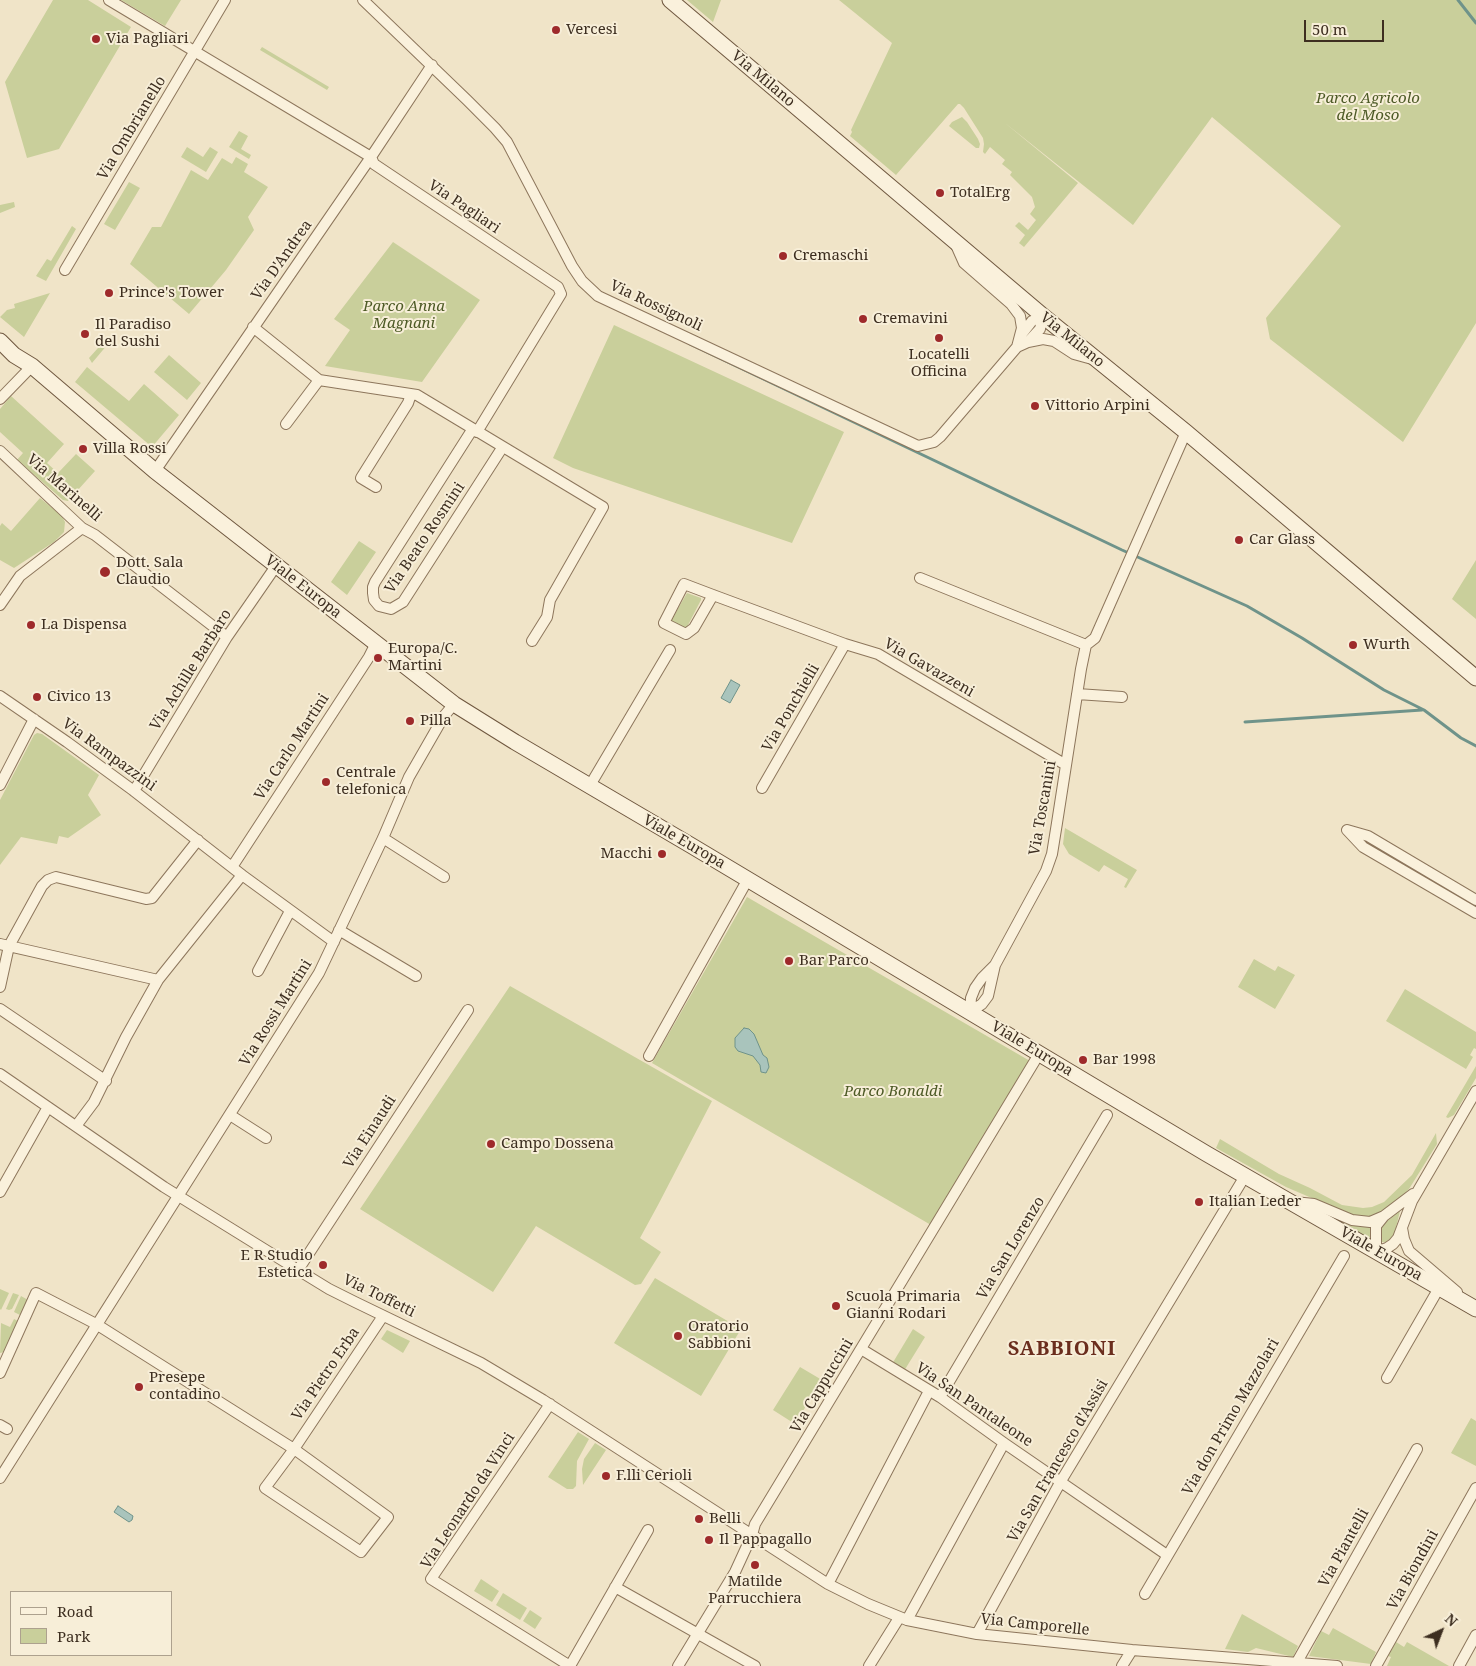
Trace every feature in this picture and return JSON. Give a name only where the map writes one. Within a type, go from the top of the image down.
[{"type":"street","name":"Via Pagliari","points":[[109,0],[371,157],[374,164],[558,287],[561,294],[475,431]]},
{"type":"street","name":"Via Ombrianello","points":[[65,270],[225,0]]},
{"type":"street","name":"Via Rossignoli","points":[[363,0],[495,128],[506,142],[572,266],[582,281],[598,296],[918,446],[934,442],[940,437],[1021,342],[1032,322],[1043,316]]},
{"type":"street","name":"Via Milano","points":[[670,0],[1043,316],[1186,432],[1476,678]]},
{"type":"street","name":"Via D'Andrea","points":[[155,470],[371,157],[432,65]]},
{"type":"street","points":[[954,241],[964,263],[1011,304],[1020,316],[1022,328],[1021,342],[1043,339],[1054,341],[1074,354],[1097,361]]},
{"type":"street","points":[[253,328],[319,380],[417,395],[502,448],[603,507],[550,600],[547,617],[532,641]]},
{"type":"street","name":"Viale Europa","points":[[0,330],[20,349],[32,366]]},
{"type":"street","name":"Viale Europa","points":[[0,341],[14,355],[32,366],[155,470],[454,704],[589,787],[748,879],[1244,1176],[1476,1309]]},
{"type":"street","points":[[0,399],[32,366]]},
{"type":"street","points":[[286,424],[319,380]]},
{"type":"street","points":[[376,487],[361,478],[408,403],[411,394]]},
{"type":"street","name":"Via Beato Rosmini","points":[[475,431],[375,582],[374,600],[379,606],[391,609],[403,602],[502,448]]},
{"type":"street","name":"Via Toscanini","points":[[970,1012],[971,998],[975,988],[995,965],[1046,871],[1052,854],[1086,645],[1095,638],[1186,432]]},
{"type":"street","name":"Via Marinelli","points":[[0,451],[82,528],[103,540],[227,637]]},
{"type":"street","points":[[0,605],[20,576],[82,528]]},
{"type":"street","name":"Via Achille Barbaro","points":[[134,791],[227,637],[276,566]]},
{"type":"street","points":[[920,578],[1086,645]]},
{"type":"street","name":"Via Gavazzeni","points":[[712,595],[694,628],[686,634],[664,623],[684,584],[845,644],[878,654],[1066,765]]},
{"type":"street","name":"Via Carlo Martini","points":[[232,867],[369,658],[376,644]]},
{"type":"street","name":"Via Ponchielli","points":[[762,788],[845,644]]},
{"type":"street","points":[[589,787],[670,650]]},
{"type":"street","points":[[1077,694],[1122,697]]},
{"type":"street","name":"Via Rampazzini","points":[[0,696],[134,791],[242,875],[334,942]]},
{"type":"street","name":"Via Rossi Martini","points":[[0,1478],[319,973],[409,777],[444,716],[454,704]]},
{"type":"street","points":[[0,785],[34,719]]},
{"type":"street","points":[[1476,900],[1368,836],[1347,830],[1363,847],[1476,913]]},
{"type":"street","points":[[382,838],[444,877]]},
{"type":"street","points":[[0,987],[5,945],[48,880],[56,877],[146,899],[152,898],[198,840]]},
{"type":"street","points":[[1421,881],[1427,871]]},
{"type":"street","points":[[76,1126],[94,1102],[106,1081],[126,1037],[158,980],[242,875]]},
{"type":"street","points":[[649,1056],[748,879]]},
{"type":"street","points":[[1452,899],[1458,889]]},
{"type":"street","points":[[258,971],[290,911]]},
{"type":"street","points":[[339,930],[416,976]]},
{"type":"street","points":[[5,945],[158,980]]},
{"type":"street","name":"Via Toscanini","points":[[970,1012],[982,1004],[988,996],[995,965]]},
{"type":"street","points":[[0,1009],[106,1081]]},
{"type":"street","name":"Via Einaudi","points":[[298,1270],[468,1010]]},
{"type":"street","name":"Via Cappuccini","points":[[678,1666],[735,1572],[755,1524],[1039,1054]]},
{"type":"street","name":"Via Toffetti","points":[[0,1074],[179,1196],[298,1270],[329,1289],[481,1363],[550,1404],[752,1535]]},
{"type":"street","points":[[1384,1216],[1376,1226],[1376,1252],[1393,1244],[1398,1238],[1404,1218],[1419,1188],[1476,1091]]},
{"type":"street","points":[[0,1192],[48,1107]]},
{"type":"street","name":"Via San Lorenzo","points":[[940,1397],[1107,1114]]},
{"type":"street","points":[[230,1115],[266,1138]]},
{"type":"street","name":"Via San Francesco d'Assisi","points":[[977,1634],[1061,1481],[1244,1176]]},
{"type":"street","points":[[1288,1201],[1314,1204],[1352,1220],[1370,1222],[1384,1216],[1419,1188]]},
{"type":"street","points":[[1402,1228],[1409,1251],[1476,1309]]},
{"type":"street","name":"Via don Primo Mazzolari","points":[[1145,1594],[1344,1256]]},
{"type":"street","points":[[1387,1378],[1439,1288]]},
{"type":"street","points":[[0,1373],[3,1358],[36,1292],[96,1324],[294,1448]]},
{"type":"street","name":"Via Pietro Erba","points":[[294,1448],[388,1516],[361,1552],[265,1488],[383,1316]]},
{"type":"street","name":"Via San Pantaleone","points":[[861,1349],[940,1397],[1168,1555]]},
{"type":"street","points":[[828,1584],[929,1391]]},
{"type":"street","name":"Via Leonardo da Vinci","points":[[550,1404],[431,1579],[570,1666],[648,1530]]},
{"type":"street","points":[[869,1666],[903,1619],[1004,1443]]},
{"type":"street","name":"Via Piantelli","points":[[1297,1662],[1417,1449]]},
{"type":"street","name":"Via Biondini","points":[[1376,1666],[1476,1488]]},
{"type":"street","name":"Via Camporelle","points":[[752,1535],[828,1584],[903,1619],[977,1634],[1132,1650],[1337,1666]]},
{"type":"street","points":[[615,1587],[755,1666]]},
{"type":"street","points":[[1459,1666],[1476,1635]]},
{"type":"street","points":[[1122,1666],[1132,1650]]},
{"type":"green space","points":[[53,0],[88,0],[131,27],[59,149],[27,158],[5,82]]},
{"type":"green space","points":[[121,0],[181,0],[165,26]]},
{"type":"green space","points":[[687,0],[721,0],[713,22]]},
{"type":"green space","name":"Parco Agricolo del Moso","points":[[839,0],[1476,0],[1476,323],[1403,442],[1270,339],[1266,318],[1341,226],[1212,117],[1133,225],[1005,123],[1078,183],[1024,247],[1019,243],[1025,235],[1015,226],[1019,222],[1028,230],[1036,220],[1030,214],[1035,207],[1032,197],[1010,175],[1012,172],[1002,164],[1005,160],[990,147],[985,154],[983,152],[983,138],[960,104],[896,175],[850,136],[851,130],[892,43]]},
{"type":"green space","points":[[262,47],[329,87],[327,90],[260,50]]},
{"type":"green space","points":[[962,117],[978,139],[979,148],[976,148],[949,126],[952,122]]},
{"type":"green space","points":[[239,131],[248,136],[241,149],[251,155],[249,159],[229,147]]},
{"type":"green space","points":[[187,147],[203,157],[210,147],[218,152],[206,172],[181,157]]},
{"type":"green space","points":[[236,157],[248,164],[244,172],[268,187],[248,217],[254,230],[226,270],[189,314],[130,264],[152,227],[161,227],[191,170],[208,180],[222,158],[232,164]]},
{"type":"green space","points":[[129,182],[140,188],[115,230],[104,224]]},
{"type":"green space","points":[[14,202],[15,207],[0,213],[0,205]]},
{"type":"green space","points":[[72,226],[76,229],[46,281],[36,276],[47,259],[51,261]]},
{"type":"green space","name":"Parco Anna Magnani","points":[[393,242],[480,300],[422,382],[325,366],[350,330],[334,319]]},
{"type":"green space","points":[[50,293],[24,337],[0,317],[7,310],[15,308],[14,304]]},
{"type":"green space","points":[[614,325],[844,432],[792,543],[573,468],[553,458]]},
{"type":"green space","points":[[109,336],[113,338],[92,363],[89,358]]},
{"type":"green space","points":[[169,355],[201,383],[187,400],[154,372]]},
{"type":"green space","points":[[87,367],[129,401],[144,384],[179,415],[152,447],[75,382]]},
{"type":"green space","points":[[11,396],[64,444],[47,463],[58,473],[76,454],[95,471],[68,501],[63,500],[17,460],[23,453],[0,432],[0,409]]},
{"type":"green space","points":[[40,498],[62,516],[65,522],[64,532],[54,542],[14,568],[0,560],[0,526],[2,523],[11,531]]},
{"type":"green space","points":[[359,541],[376,552],[347,595],[331,582]]},
{"type":"green space","points":[[1476,560],[1476,619],[1452,599]]},
{"type":"green space","points":[[687,593],[701,598],[701,600],[685,628],[672,621],[672,619]]},
{"type":"green space","points":[[37,733],[42,734],[99,775],[88,795],[101,815],[68,838],[59,836],[57,844],[21,837],[0,865],[0,800],[34,735]]},
{"type":"green space","points":[[1065,828],[1137,870],[1126,888],[1124,887],[1128,879],[1104,865],[1099,872],[1069,854],[1063,844]]},
{"type":"green space","name":"Parco Bonaldi","points":[[747,897],[1030,1061],[931,1225],[652,1063]]},
{"type":"green space","points":[[1254,959],[1275,971],[1278,966],[1295,975],[1275,1009],[1238,987]]},
{"type":"green space","name":"Campo Dossena","points":[[510,986],[712,1101],[640,1238],[661,1252],[641,1284],[635,1285],[536,1226],[493,1292],[360,1209]]},
{"type":"green space","points":[[1405,989],[1476,1032],[1476,1049],[1474,1048],[1470,1055],[1473,1057],[1466,1069],[1386,1021]]},
{"type":"green space","points":[[1476,1066],[1476,1078],[1454,1115],[1446,1117]]},
{"type":"green space","points":[[1436,1133],[1437,1144],[1409,1189],[1398,1200],[1372,1218],[1356,1217],[1286,1187],[1216,1148],[1220,1139],[1279,1174],[1342,1205],[1363,1208],[1372,1207],[1384,1202],[1412,1175]]},
{"type":"green space","points":[[1400,1211],[1394,1236],[1386,1242],[1381,1242],[1379,1239],[1382,1225]]},
{"type":"green space","points":[[1333,1217],[1352,1225],[1371,1226],[1371,1240]]},
{"type":"green space","name":"Oratorio Sabbioni","points":[[655,1278],[741,1329],[701,1396],[614,1343]]},
{"type":"green space","points":[[0,1289],[9,1293],[1,1310],[0,1309]]},
{"type":"green space","points":[[13,1293],[19,1295],[12,1309],[6,1309]]},
{"type":"green space","points":[[21,1296],[28,1300],[20,1315],[14,1312]]},
{"type":"green space","points":[[14,1319],[18,1321],[4,1352],[0,1353],[1,1323],[10,1327]]},
{"type":"green space","points":[[913,1329],[925,1337],[904,1371],[892,1364]]},
{"type":"green space","points":[[387,1330],[410,1341],[403,1353],[381,1339]]},
{"type":"green space","points":[[800,1367],[822,1380],[795,1424],[773,1410]]},
{"type":"green space","points":[[1471,1418],[1476,1421],[1476,1466],[1451,1453]]},
{"type":"green space","points":[[578,1432],[589,1439],[577,1461],[576,1486],[573,1489],[567,1489],[548,1477]]},
{"type":"green space","points":[[595,1443],[606,1450],[583,1485],[582,1469],[584,1459]]},
{"type":"green space","points":[[481,1579],[499,1591],[492,1602],[474,1591]]},
{"type":"green space","points":[[503,1593],[527,1608],[520,1620],[496,1605]]},
{"type":"green space","points":[[530,1610],[542,1618],[535,1629],[523,1621]]},
{"type":"green space","points":[[1242,1614],[1298,1646],[1293,1657],[1256,1648],[1248,1652],[1225,1649]]},
{"type":"green space","points":[[1333,1628],[1376,1652],[1371,1664],[1309,1656],[1321,1631],[1329,1635]]},
{"type":"green space","points":[[1396,1642],[1404,1647],[1407,1642],[1449,1666],[1387,1666],[1391,1657],[1388,1656]]},
{"type":"water","points":[[731,680],[740,685],[730,703],[721,698]]},
{"type":"water","points":[[744,1028],[749,1029],[754,1034],[763,1055],[767,1058],[769,1067],[766,1073],[761,1072],[760,1065],[753,1056],[738,1051],[735,1047],[735,1038]]},
{"type":"water","points":[[118,1506],[133,1516],[132,1520],[129,1522],[114,1512]]},
{"type":"waterway","points":[[1458,0],[1476,23]]},
{"type":"waterway","points":[[690,344],[1122,550],[1247,606],[1384,690],[1424,710],[1461,738],[1476,746]]},
{"type":"waterway","points":[[1245,722],[1422,710]]},
{"type":"place","name":"Vercesi","points":[[556,30]]},
{"type":"place","name":"Via Pagliari","points":[[96,39]]},
{"type":"place","name":"TotalErg","points":[[940,193]]},
{"type":"place","name":"Cremaschi","points":[[783,256]]},
{"type":"place","name":"Prince's Tower","points":[[109,293]]},
{"type":"place","name":"Cremavini","points":[[863,319]]},
{"type":"place","name":"Il Paradiso del Sushi","points":[[85,334]]},
{"type":"place","name":"Locatelli Officina","points":[[939,338]]},
{"type":"place","name":"Vittorio Arpini","points":[[1035,406]]},
{"type":"place","name":"Villa Rossi","points":[[83,449]]},
{"type":"place","name":"Car Glass","points":[[1239,540]]},
{"type":"place","name":"Dott. Sala Claudio","points":[[105,572]]},
{"type":"place","name":"La Dispensa","points":[[31,625]]},
{"type":"place","name":"Wurth","points":[[1353,645]]},
{"type":"place","name":"Europa/C. Martini","points":[[378,658]]},
{"type":"place","name":"Civico 13","points":[[37,697]]},
{"type":"place","name":"Pilla","points":[[410,721]]},
{"type":"place","name":"Centrale telefonica","points":[[326,782]]},
{"type":"place","name":"Macchi","points":[[662,854]]},
{"type":"place","name":"Bar Parco","points":[[789,961]]},
{"type":"place","name":"Bar 1998","points":[[1083,1060]]},
{"type":"place","name":"Campo Dossena","points":[[491,1144]]},
{"type":"place","name":"Italian Leder","points":[[1199,1202]]},
{"type":"place","name":"E R Studio Estetica","points":[[323,1265]]},
{"type":"place","name":"Scuola Primaria Gianni Rodari","points":[[836,1306]]},
{"type":"place","name":"Oratorio Sabbioni","points":[[678,1336]]},
{"type":"place","name":"Presepe contadino","points":[[139,1387]]},
{"type":"place","name":"F.lli Cerioli","points":[[606,1476]]},
{"type":"place","name":"Belli","points":[[699,1519]]},
{"type":"place","name":"Il Pappagallo","points":[[709,1540]]},
{"type":"place","name":"Matilde Parrucchiera","points":[[755,1565]]},
{"type":"district","name":"SABBIONI","points":[[1062,1349]]}]
